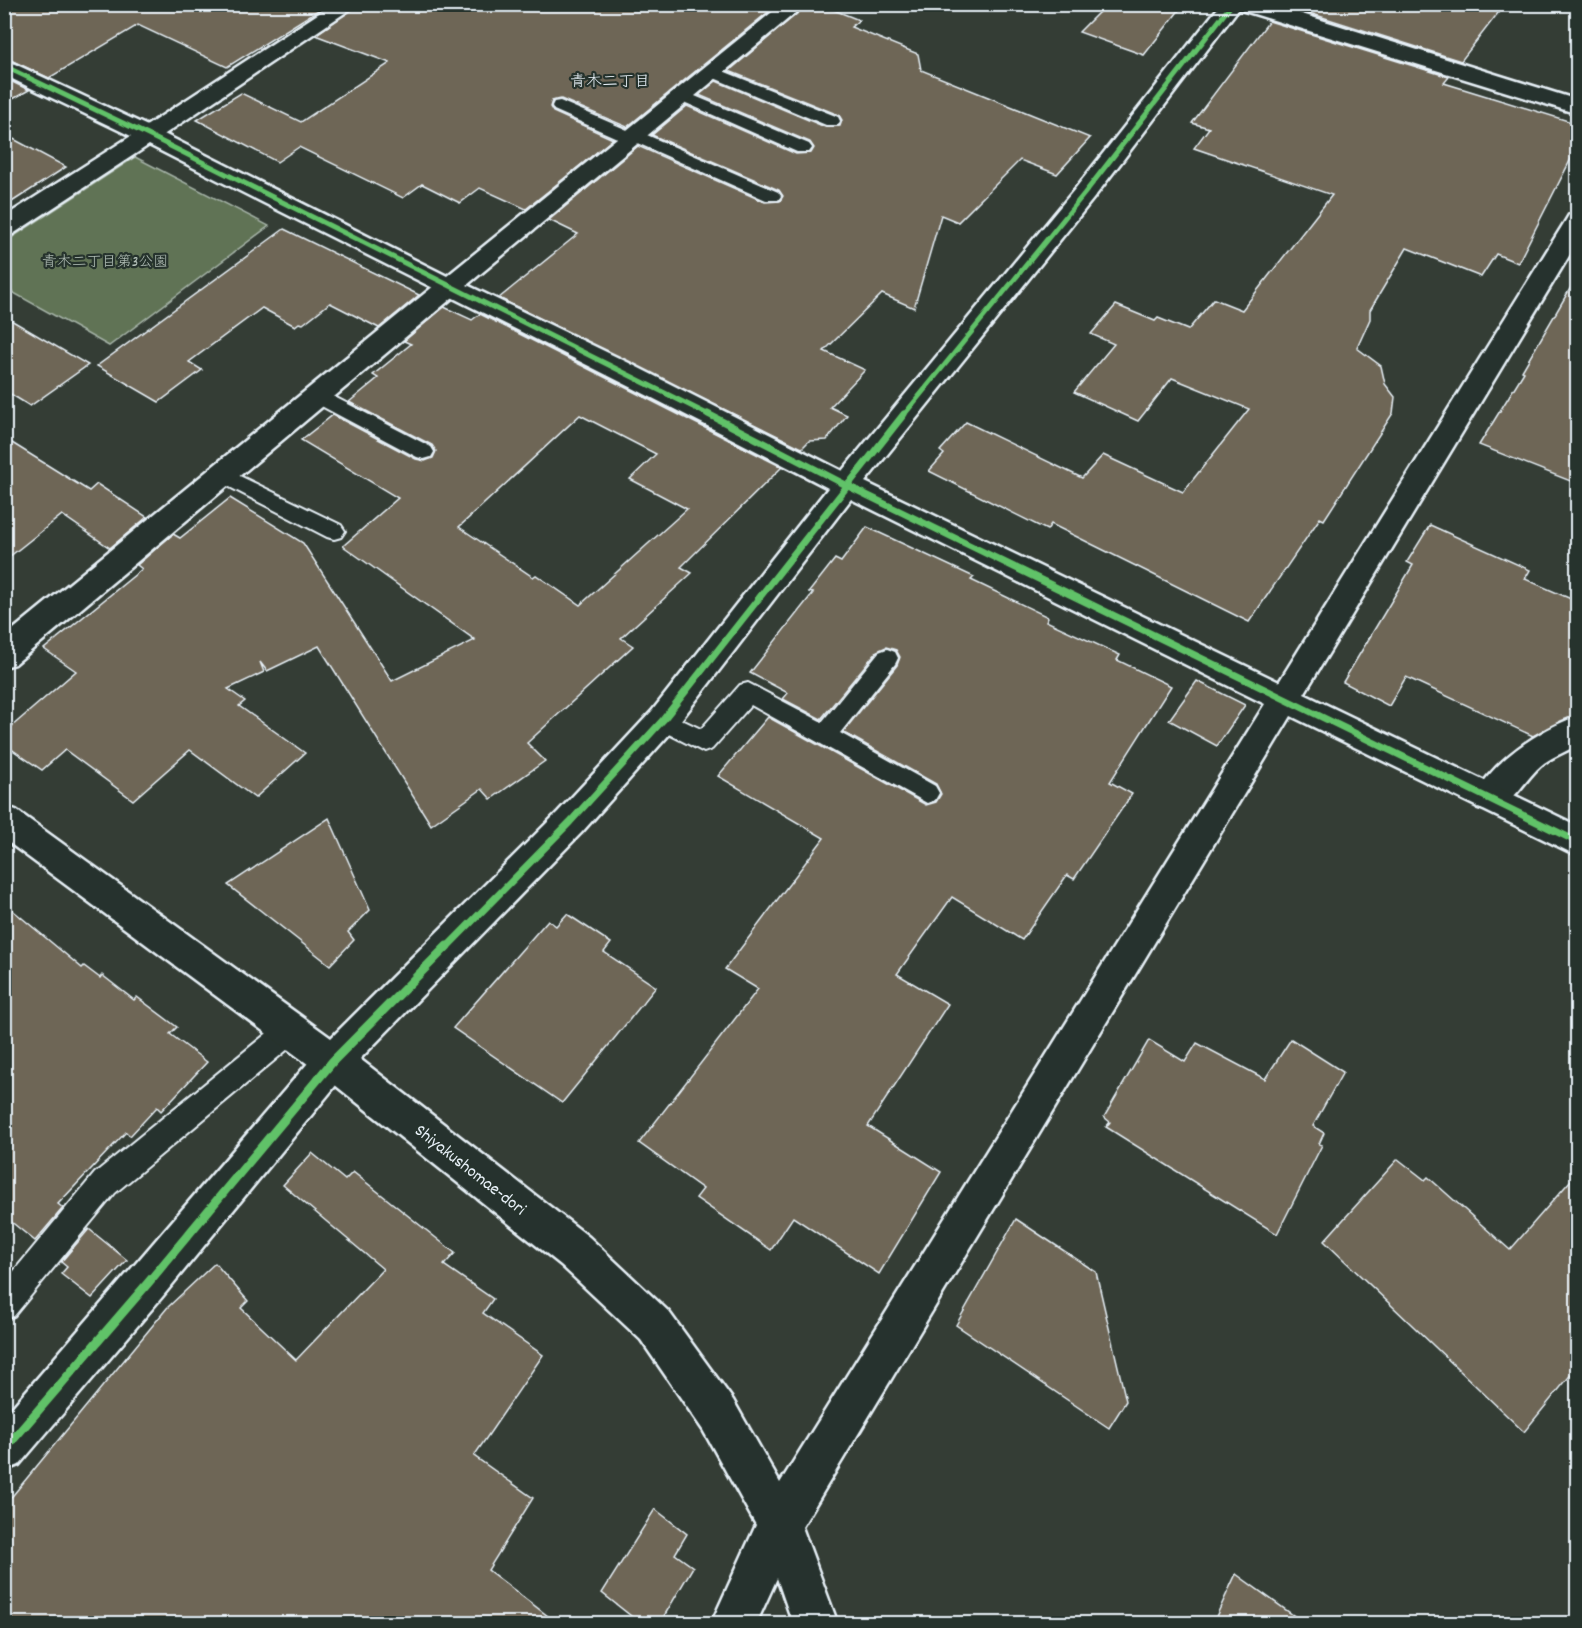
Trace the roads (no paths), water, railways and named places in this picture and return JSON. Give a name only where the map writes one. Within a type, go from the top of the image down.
[{"type":"street","points":[[4,228],[348,4]]},
{"type":"street","points":[[4,656],[449,287],[796,4]]},
{"type":"street","points":[[4,1450],[148,1283],[333,1061],[570,822],[663,720],[846,485],[1084,194],[1232,4]]},
{"type":"street","points":[[1246,4],[1578,107]]},
{"type":"street","points":[[4,66],[148,135],[449,287],[618,368],[846,485],[1578,842]]},
{"type":"street","points":[[733,1623],[779,1524],[1578,220]]},
{"type":"street","points":[[1490,798],[1532,754],[1578,729]]},
{"type":"street","name":"Shiyakushomae-dori","points":[[4,820],[333,1061],[575,1251],[654,1326],[718,1415],[779,1524],[816,1623]]},
{"type":"lane","points":[[713,72],[832,121]]},
{"type":"lane","points":[[683,96],[803,148]]},
{"type":"lane","points":[[560,106],[772,196]]},
{"type":"lane","points":[[319,396],[424,452]]},
{"type":"lane","points":[[223,475],[334,531]]},
{"type":"lane","points":[[824,736],[887,658]]},
{"type":"lane","points":[[663,720],[704,742],[748,692],[927,793]]},
{"type":"lane","points":[[4,1306],[105,1183],[291,1030]]},
{"type":"district","name":"青木二丁目","points":[[610,80]]},
{"type":"park label","name":"青木二丁目第3公園","points":[[105,261]]}]
